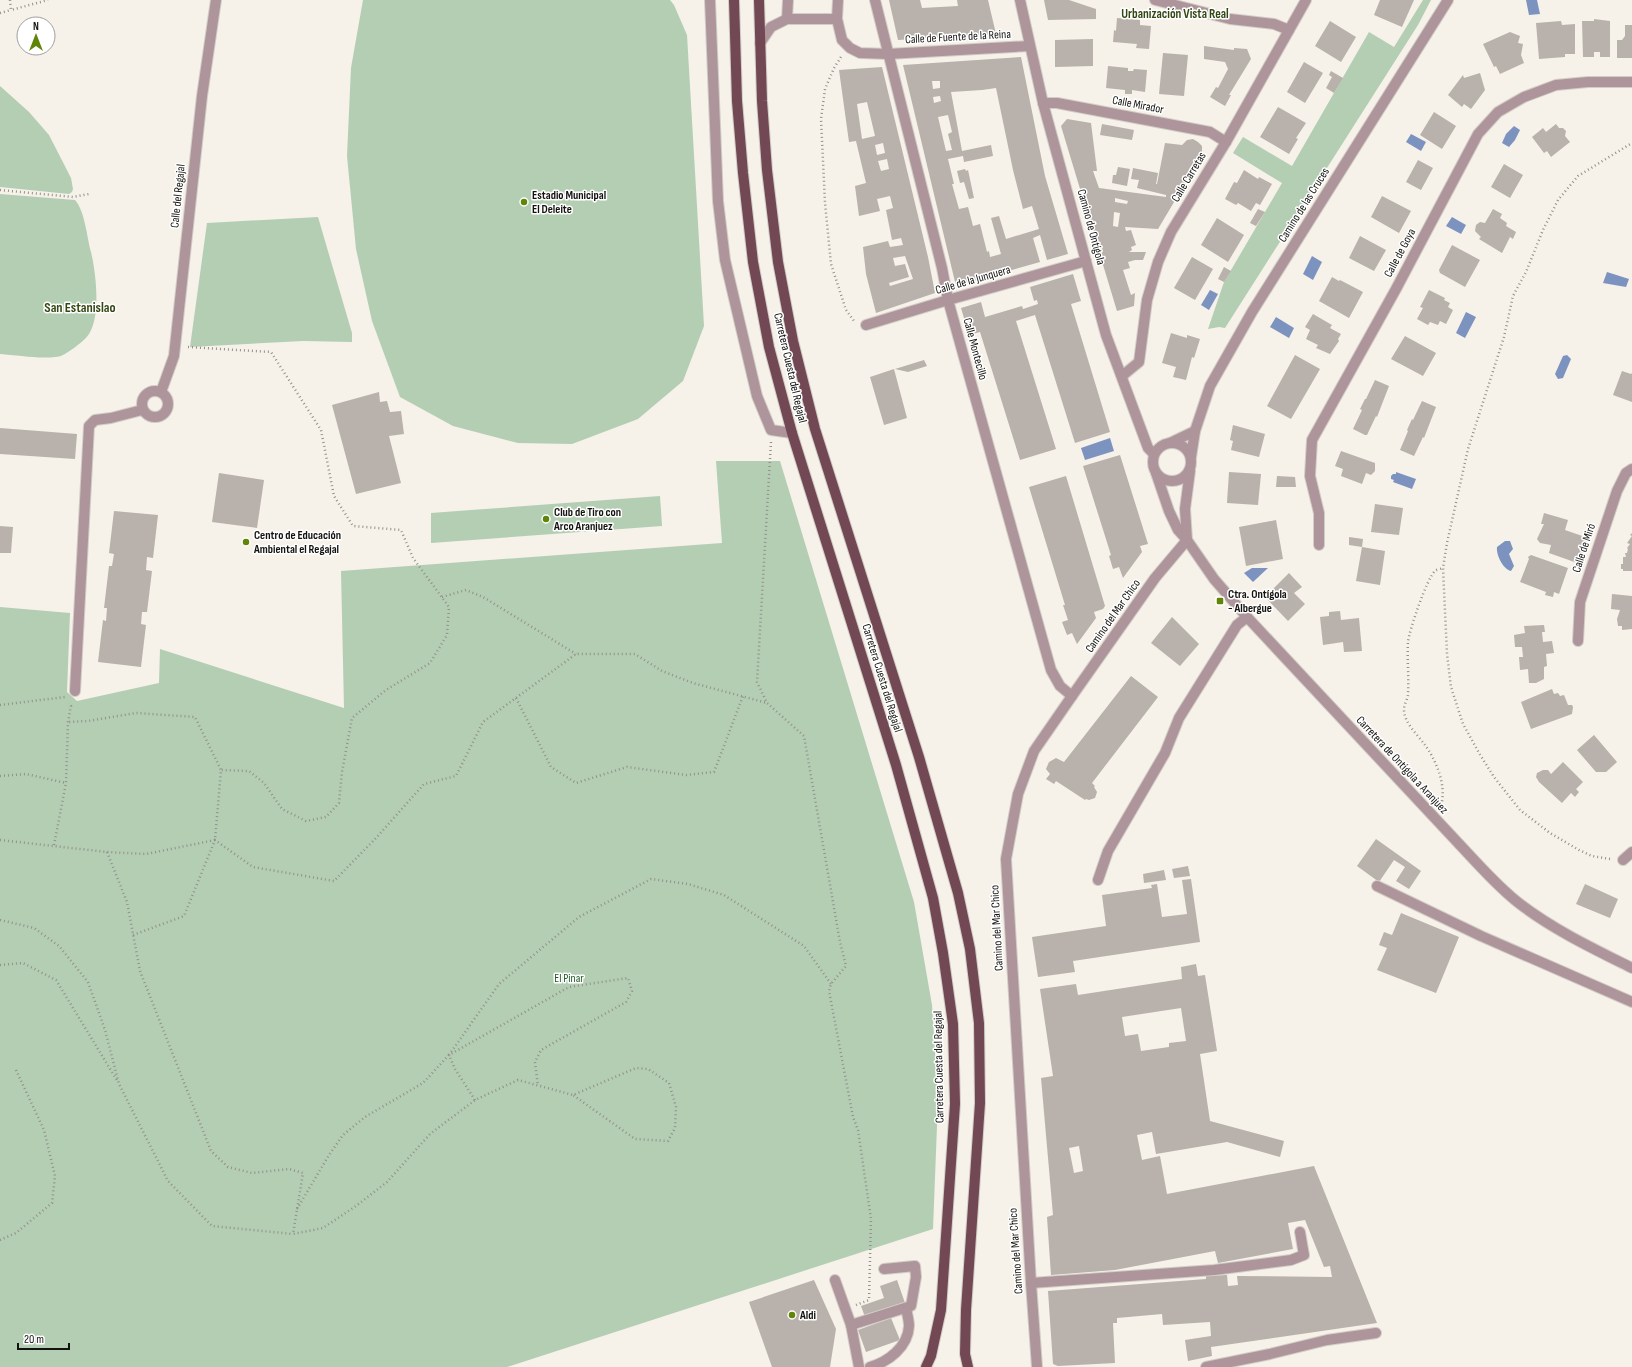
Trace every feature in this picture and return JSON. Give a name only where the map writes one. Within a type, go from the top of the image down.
[{"type":"main road","name":"Carretera Cuesta del Regajal","points":[[734,0],[737,101],[754,262],[769,347],[792,433],[896,765],[933,898],[943,953],[953,1024],[955,1104],[941,1310],[931,1356],[926,1367]]},
{"type":"main road","name":"Carretera Cuesta del Regajal","points":[[759,0],[762,101],[767,170],[778,262],[793,341],[816,429],[919,757],[958,893],[970,950],[979,1023],[980,1103],[966,1310],[965,1354],[968,1367]]},
{"type":"street","name":"Calle del Regajal","points":[[161,392],[174,356],[176,343],[202,96],[216,0]]},
{"type":"street","points":[[710,0],[718,201],[725,260],[756,396],[771,430],[792,433]]},
{"type":"street","points":[[787,19],[788,0]]},
{"type":"street","points":[[838,0],[837,19],[842,40],[850,48]]},
{"type":"street","name":"Calle Montecillo","points":[[875,0],[942,268],[948,300],[1051,670],[1060,686],[1072,696]]},
{"type":"street","name":"Camino de Ontígola","points":[[1020,0],[1029,46],[1043,103],[1106,335],[1148,448],[1154,454]]},
{"type":"street","points":[[1155,0],[1230,19],[1274,24],[1289,30]]},
{"type":"street","name":"Calle Carretas","points":[[1122,376],[1138,362],[1147,300],[1158,262],[1171,232],[1226,142],[1306,0]]},
{"type":"street","name":"Camino de las Cruces","points":[[1191,457],[1195,431],[1210,386],[1252,312],[1448,0]]},
{"type":"street","points":[[760,43],[771,27],[787,19],[837,19]]},
{"type":"street","name":"Calle de Fuente de la Reina","points":[[850,48],[860,53],[888,54],[1029,46]]},
{"type":"street","name":"Calle de Goya","points":[[1319,545],[1319,513],[1310,476],[1312,440],[1396,289],[1478,134],[1498,112],[1524,97],[1556,85],[1588,82],[1632,82]]},
{"type":"street","name":"Calle Mirador","points":[[1043,103],[1057,103],[1210,132],[1226,142]]},
{"type":"street","name":"Calle de la Junquera","points":[[866,326],[948,300],[1086,261]]},
{"type":"street","points":[[153,391],[161,392],[167,398],[168,406],[164,414],[156,418],[148,416],[142,410],[141,402],[145,394],[153,391]]},
{"type":"street","points":[[71,694],[89,426],[95,420],[111,418],[142,410]]},
{"type":"street","points":[[1190,471],[1180,480],[1174,482],[1167,481],[1156,473],[1153,467],[1154,454],[1164,445],[1195,431]]},
{"type":"street","points":[[1170,443],[1183,446],[1191,457],[1192,464],[1185,509],[1187,540]]},
{"type":"street","name":"Calle de Miró","points":[[1578,641],[1580,602],[1616,490],[1626,473],[1632,469]]},
{"type":"street","name":"Carretera de Ontígola a Aranjuez","points":[[1156,473],[1178,530],[1187,540],[1214,579],[1431,816],[1490,877],[1520,904],[1568,935],[1632,968]]},
{"type":"street","name":"Camino del Mar Chico","points":[[1037,1367],[1006,859],[1018,794],[1034,751],[1156,578],[1187,540]]},
{"type":"street","points":[[1098,880],[1108,851],[1162,759],[1179,718],[1237,625],[1247,616]]},
{"type":"street","points":[[1623,860],[1632,852]]},
{"type":"street","points":[[1377,886],[1516,952],[1632,1002]]},
{"type":"street","points":[[1031,1283],[1214,1270],[1291,1260],[1304,1255],[1300,1232]]},
{"type":"street","points":[[850,1326],[911,1306],[916,1277],[914,1266],[884,1269]]},
{"type":"street","points":[[835,1280],[850,1326],[859,1367]]},
{"type":"street","points":[[876,1366],[896,1353],[904,1343],[909,1327],[906,1308]]},
{"type":"street","points":[[1206,1367],[1270,1354],[1327,1340],[1376,1333]]},
{"type":"path","points":[[10,0],[11,10]]},
{"type":"path","points":[[0,13],[48,0]]},
{"type":"path","points":[[850,48],[834,68],[825,89],[821,119],[825,203],[831,264],[846,310],[856,324],[866,326]]},
{"type":"path","points":[[1623,860],[1603,859],[1592,856],[1579,850],[1544,828],[1520,810],[1494,777],[1479,753],[1463,724],[1451,687],[1447,654],[1444,568],[1447,543],[1468,449],[1501,344],[1513,296],[1526,272],[1543,230],[1558,200],[1578,176],[1632,143]]},
{"type":"path","points":[[0,190],[73,197],[89,194]]},
{"type":"path","points":[[176,343],[190,347],[271,352],[321,430],[334,496],[353,526],[402,530],[413,558],[449,607],[447,635],[430,663],[386,690],[352,718],[342,772],[339,803],[326,817],[306,821],[282,809],[264,783],[249,771],[221,770]]},
{"type":"path","points":[[771,430],[757,682],[767,703],[804,736],[840,942],[846,966],[831,984],[829,990],[853,1117],[858,1130],[871,1219],[869,1300],[845,1309]]},
{"type":"path","points":[[1431,816],[1441,805],[1443,800],[1436,764],[1426,746],[1408,723],[1404,708],[1408,696],[1408,641],[1413,622],[1429,579],[1435,571],[1444,568]]},
{"type":"path","points":[[442,597],[466,590],[483,597],[576,654],[635,654],[662,671],[693,683],[767,703]]},
{"type":"path","points":[[0,840],[107,852],[146,854],[215,840],[253,866],[334,881],[376,838],[424,784],[456,776],[483,722],[576,654]]},
{"type":"path","points":[[0,705],[71,694],[71,706],[68,722],[66,783],[54,845]]},
{"type":"path","points":[[516,698],[551,767],[576,783],[627,767],[686,775],[714,772],[743,696]]},
{"type":"path","points":[[68,722],[88,721],[136,713],[195,717],[221,770],[215,840],[184,916],[133,935]]},
{"type":"path","points":[[0,776],[26,774],[66,783]]},
{"type":"path","points":[[107,852],[127,902],[140,971],[212,1151],[228,1167],[252,1173],[289,1170],[303,1173],[293,1234]]},
{"type":"path","points":[[296,1212],[329,1155],[343,1135],[365,1117],[423,1083],[449,1055],[499,984],[579,917],[651,879],[688,884],[724,895],[804,946],[831,984]]},
{"type":"path","points":[[0,920],[34,928],[59,946],[88,982],[105,1030],[119,1084]]},
{"type":"path","points":[[0,965],[23,963],[56,980],[119,1084],[168,1181],[212,1226],[293,1234],[323,1228],[356,1206],[387,1182],[430,1134],[475,1100],[518,1080],[574,1095],[635,1139],[668,1141],[675,1128],[676,1107],[669,1083],[648,1069],[636,1068],[574,1095]]},
{"type":"path","points":[[449,1055],[569,987],[628,978],[632,991],[626,1002],[542,1050],[535,1062],[538,1086]]},
{"type":"path","points":[[449,1055],[475,1100]]},
{"type":"path","points":[[0,1240],[16,1233],[52,1203],[55,1176],[44,1130],[15,1068]]},
{"type":"green space","name":"Estadio Municipal El Deleite","points":[[363,0],[670,0],[674,5],[687,35],[704,326],[683,381],[638,419],[572,444],[518,443],[453,426],[400,397],[372,321],[356,249],[347,156],[351,68]]},
{"type":"green space","points":[[1423,0],[1431,0],[1418,25],[1225,328],[1219,327],[1208,329],[1224,282],[1282,183],[1233,153],[1243,137],[1292,166],[1369,32],[1394,47]]},
{"type":"green space","points":[[0,86],[29,112],[49,135],[71,178],[73,189],[69,194],[0,187]]},
{"type":"green space","points":[[0,194],[75,200],[81,211],[93,261],[96,282],[95,316],[93,326],[86,338],[74,348],[58,357],[42,358],[0,354]]},
{"type":"green space","points":[[318,217],[352,333],[352,342],[303,341],[190,347],[207,223]]},
{"type":"green space","name":"El Pinar","points":[[716,461],[780,461],[914,902],[932,1005],[938,1100],[933,1229],[507,1367],[0,1367],[0,607],[70,613],[67,692],[77,701],[159,683],[160,649],[344,708],[341,571],[722,543]]},
{"type":"green space","name":"Club de Tiro con Arco Aranjuez","points":[[660,496],[662,526],[431,543],[431,513]]},
{"type":"water","points":[[1526,0],[1537,0],[1540,14],[1529,15]]},
{"type":"water","points":[[1514,126],[1520,130],[1515,140],[1509,147],[1502,143],[1506,134]]},
{"type":"water","points":[[1411,134],[1426,142],[1421,151],[1406,142]]},
{"type":"water","points":[[1452,217],[1466,225],[1461,234],[1446,226]]},
{"type":"water","points":[[1312,256],[1322,262],[1313,280],[1303,274]]},
{"type":"water","points":[[1607,272],[1629,279],[1626,287],[1603,283]]},
{"type":"water","points":[[1210,290],[1218,294],[1209,310],[1201,305]]},
{"type":"water","points":[[1466,312],[1476,317],[1465,338],[1456,333]]},
{"type":"water","points":[[1276,317],[1294,328],[1289,338],[1270,327]]},
{"type":"water","points":[[1567,355],[1571,359],[1563,378],[1558,379],[1555,374],[1563,356]]},
{"type":"water","points":[[1110,438],[1114,451],[1085,460],[1081,448]]},
{"type":"water","points":[[1396,472],[1416,479],[1412,489],[1393,482],[1394,480],[1391,479],[1391,476],[1396,474]]},
{"type":"water","points":[[1505,541],[1510,541],[1513,549],[1509,554],[1514,566],[1511,571],[1503,565],[1497,550],[1497,547]]},
{"type":"water","points":[[1252,568],[1268,568],[1253,582],[1244,573]]},
{"type":"building","points":[[889,0],[920,0],[922,8],[958,6],[957,0],[988,0],[996,34],[898,40]]},
{"type":"building","points":[[1044,0],[1069,0],[1096,9],[1096,19],[1048,20]]},
{"type":"building","points":[[1380,0],[1414,0],[1402,27],[1374,15]]},
{"type":"building","points":[[1117,18],[1140,20],[1140,25],[1151,26],[1149,49],[1136,48],[1137,44],[1113,42]]},
{"type":"building","points":[[1594,19],[1610,21],[1610,57],[1600,57],[1600,52],[1594,52],[1594,57],[1583,57],[1582,21],[1594,21]]},
{"type":"building","points":[[1330,21],[1356,37],[1341,62],[1315,46]]},
{"type":"building","points":[[1561,21],[1562,25],[1575,24],[1575,54],[1565,54],[1565,57],[1539,59],[1536,23]]},
{"type":"building","points":[[1625,25],[1632,25],[1632,58],[1617,58],[1617,40],[1622,40],[1625,36]]},
{"type":"building","points":[[1510,32],[1520,36],[1518,43],[1523,44],[1521,55],[1524,63],[1500,74],[1496,66],[1494,67],[1483,44]]},
{"type":"building","points":[[1093,39],[1093,66],[1055,67],[1055,40]]},
{"type":"building","points":[[1204,46],[1234,50],[1234,48],[1247,49],[1251,59],[1229,95],[1231,95],[1225,106],[1210,97],[1216,87],[1218,88],[1228,69],[1225,62],[1204,59]]},
{"type":"building","points":[[1163,53],[1188,55],[1184,96],[1159,94]]},
{"type":"building","points":[[1021,57],[1045,176],[1068,254],[1047,260],[1040,235],[1033,238],[1040,262],[956,286],[903,65]],"holes":[[[932,81],[940,81],[940,88],[933,89]],[[996,88],[1013,170],[1023,209],[1032,206],[1039,229],[1006,239],[999,216],[991,218],[1001,254],[990,257],[989,251],[987,252],[980,224],[973,226],[968,207],[959,209],[952,184],[954,184],[948,159],[963,156],[964,162],[993,156],[991,145],[962,151],[951,92]],[[940,96],[941,101],[934,103],[933,97]],[[948,115],[952,132],[948,134],[952,150],[946,151],[938,117]]]},
{"type":"building","points":[[1304,62],[1323,73],[1305,103],[1287,92]]},
{"type":"building","points":[[1108,66],[1128,68],[1128,71],[1133,71],[1134,69],[1147,70],[1145,92],[1132,90],[1132,94],[1125,94],[1125,90],[1106,88]]},
{"type":"building","points":[[882,67],[928,257],[935,293],[876,313],[866,274],[863,247],[888,241],[890,247],[903,245],[901,238],[892,240],[886,210],[893,208],[890,196],[877,199],[880,211],[859,216],[855,186],[866,183],[856,141],[849,142],[839,70]],"holes":[[[867,102],[875,136],[862,139],[857,104]],[[883,143],[885,153],[877,155],[875,145]],[[887,159],[889,169],[881,171],[878,161]],[[905,256],[913,279],[890,286],[889,283],[909,277],[905,264],[895,266],[893,258]]]},
{"type":"building","points":[[1331,71],[1343,78],[1334,93],[1326,88],[1332,77],[1329,75]]},
{"type":"building","points":[[1480,73],[1485,90],[1471,109],[1464,104],[1462,107],[1448,95],[1463,75],[1464,78]]},
{"type":"building","points":[[1278,107],[1306,123],[1296,138],[1298,139],[1289,154],[1260,137]]},
{"type":"building","points":[[1434,112],[1456,126],[1442,149],[1420,135]]},
{"type":"building","points":[[1067,119],[1091,123],[1097,171],[1093,171],[1099,188],[1166,197],[1166,195],[1137,188],[1139,180],[1131,179],[1133,168],[1158,173],[1157,184],[1165,143],[1182,145],[1187,140],[1193,139],[1202,146],[1202,155],[1158,229],[1125,227],[1126,231],[1131,230],[1136,245],[1131,247],[1132,250],[1129,252],[1146,252],[1143,260],[1128,262],[1130,268],[1123,270],[1131,295],[1135,293],[1134,306],[1117,311],[1061,126]],"holes":[[[1115,198],[1128,201],[1127,204],[1115,202]],[[1114,212],[1120,213],[1118,227],[1113,226]]]},
{"type":"building","points":[[1102,124],[1134,130],[1132,140],[1100,135]]},
{"type":"building","points":[[1556,124],[1559,128],[1563,128],[1566,131],[1565,136],[1570,142],[1551,157],[1547,151],[1544,153],[1532,137],[1543,128],[1546,132]]},
{"type":"building","points":[[1418,160],[1433,168],[1421,190],[1406,182]]},
{"type":"building","points":[[1504,164],[1523,175],[1510,198],[1491,187]]},
{"type":"building","points":[[1118,167],[1130,169],[1127,186],[1112,183],[1113,175],[1116,175]]},
{"type":"building","points":[[965,169],[966,171],[968,170],[974,198],[969,199],[964,182],[960,183],[957,171]]},
{"type":"building","points":[[1244,170],[1258,179],[1259,177],[1272,184],[1260,205],[1256,203],[1251,211],[1238,203],[1236,205],[1225,199],[1234,182],[1237,183]]},
{"type":"building","points":[[1382,196],[1411,211],[1399,233],[1371,217]]},
{"type":"building","points":[[1258,209],[1265,212],[1256,226],[1250,223]]},
{"type":"building","points":[[1493,209],[1502,214],[1500,218],[1507,223],[1506,226],[1516,232],[1513,239],[1510,237],[1502,253],[1479,239],[1481,237],[1475,231],[1476,225],[1480,222],[1485,223]]},
{"type":"building","points":[[1217,218],[1244,235],[1228,262],[1201,245]]},
{"type":"building","points":[[1360,236],[1386,250],[1374,271],[1349,258]]},
{"type":"building","points":[[1452,245],[1480,260],[1465,287],[1440,273],[1439,270]]},
{"type":"building","points":[[1192,257],[1213,269],[1195,300],[1174,288]]},
{"type":"building","points":[[1224,267],[1231,271],[1224,282],[1218,279]]},
{"type":"building","points":[[1073,274],[1081,301],[1071,304],[1110,432],[1075,443],[1035,315],[1016,321],[1056,449],[1020,460],[980,332],[969,335],[961,308],[981,302],[985,317],[1022,306],[1023,309],[1038,304],[1037,300],[1034,301],[1030,287]]},
{"type":"building","points":[[1332,277],[1363,292],[1349,318],[1319,301]]},
{"type":"building","points":[[1429,290],[1445,298],[1444,300],[1450,303],[1448,307],[1453,310],[1446,324],[1440,321],[1438,325],[1430,322],[1428,325],[1417,319],[1423,308],[1420,307]]},
{"type":"building","points":[[1313,314],[1332,325],[1330,328],[1341,334],[1338,339],[1339,341],[1330,354],[1316,348],[1318,345],[1306,339],[1310,330],[1305,327]]},
{"type":"building","points":[[1171,333],[1187,338],[1187,335],[1200,339],[1194,358],[1192,357],[1186,380],[1173,377],[1176,367],[1162,363]]},
{"type":"building","points":[[1405,336],[1436,353],[1423,376],[1391,359]]},
{"type":"building","points":[[1295,355],[1320,369],[1291,419],[1267,406]]},
{"type":"building","points":[[924,360],[927,366],[908,372],[895,369]]},
{"type":"building","points":[[894,369],[907,418],[884,425],[870,377]]},
{"type":"building","points":[[1622,371],[1632,373],[1632,402],[1613,395]]},
{"type":"building","points":[[1375,380],[1389,386],[1377,417],[1376,416],[1367,435],[1365,435],[1353,429],[1362,410],[1360,409]]},
{"type":"building","points":[[379,392],[380,402],[387,401],[390,412],[401,411],[404,434],[389,436],[401,483],[356,494],[332,405]]},
{"type":"building","points":[[1422,401],[1436,407],[1424,438],[1423,437],[1414,456],[1400,450],[1408,431],[1407,430]]},
{"type":"building","points":[[1233,425],[1265,434],[1259,457],[1231,450],[1233,441],[1230,440]]},
{"type":"building","points":[[0,428],[77,434],[75,459],[0,454]]},
{"type":"building","points":[[1341,451],[1375,463],[1375,471],[1371,475],[1366,473],[1362,484],[1341,476],[1343,469],[1335,466]]},
{"type":"building","points":[[1120,455],[1148,544],[1140,546],[1142,552],[1123,578],[1119,567],[1113,569],[1109,556],[1111,555],[1083,466]]},
{"type":"building","points":[[1229,472],[1261,474],[1258,505],[1227,503]]},
{"type":"building","points":[[219,473],[264,480],[257,528],[212,522]]},
{"type":"building","points":[[1066,476],[1105,606],[1103,609],[1094,612],[1096,618],[1077,644],[1072,633],[1067,635],[1062,622],[1068,620],[1063,605],[1065,605],[1029,487]]},
{"type":"building","points":[[1277,476],[1295,477],[1296,487],[1276,487]]},
{"type":"building","points":[[1375,504],[1403,508],[1399,535],[1371,532]]},
{"type":"building","points":[[114,511],[158,515],[153,558],[147,557],[146,570],[152,571],[147,612],[142,612],[141,624],[146,625],[141,667],[98,662],[103,620],[106,621],[107,608],[104,608],[109,566],[112,566],[114,554],[109,553]]},
{"type":"building","points":[[1544,513],[1568,520],[1565,530],[1588,538],[1580,564],[1549,553],[1551,545],[1540,543],[1537,539],[1544,524],[1541,524]]},
{"type":"building","points":[[1276,520],[1283,559],[1246,566],[1239,527]]},
{"type":"building","points":[[0,526],[13,527],[11,553],[0,553]]},
{"type":"building","points":[[1632,536],[1632,571],[1623,571],[1623,569],[1621,569],[1621,564],[1623,564],[1623,557],[1626,557],[1625,553],[1627,553],[1627,548],[1630,544],[1627,543]]},
{"type":"building","points":[[1349,537],[1363,539],[1362,547],[1349,545]]},
{"type":"building","points":[[1362,547],[1385,551],[1380,585],[1356,581]]},
{"type":"building","points":[[1531,555],[1568,568],[1559,594],[1554,592],[1553,597],[1545,595],[1546,592],[1520,582],[1529,559],[1528,557]]},
{"type":"building","points":[[1289,573],[1302,587],[1294,593],[1305,604],[1288,621],[1265,597]]},
{"type":"building","points":[[1612,594],[1632,596],[1632,629],[1622,630],[1622,626],[1618,626],[1617,619],[1620,610],[1611,609]]},
{"type":"building","points":[[1340,611],[1341,620],[1359,618],[1362,651],[1344,652],[1343,642],[1323,645],[1320,617],[1329,616],[1329,612]]},
{"type":"building","points":[[1172,617],[1199,644],[1180,666],[1151,643]]},
{"type":"building","points":[[1544,625],[1545,632],[1542,632],[1543,642],[1552,641],[1554,653],[1546,654],[1547,666],[1544,667],[1544,679],[1536,683],[1529,683],[1528,669],[1520,670],[1519,657],[1523,657],[1522,647],[1515,647],[1514,635],[1525,633],[1524,626]]},
{"type":"building","points":[[1131,676],[1158,697],[1092,783],[1097,792],[1095,798],[1085,800],[1056,781],[1054,784],[1046,779],[1050,774],[1046,769],[1049,762],[1056,758],[1064,762]]},
{"type":"building","points":[[1552,689],[1554,694],[1558,693],[1560,696],[1564,695],[1568,705],[1572,705],[1572,714],[1531,729],[1521,702]]},
{"type":"building","points":[[1594,735],[1617,762],[1606,772],[1596,772],[1577,750]]},
{"type":"building","points":[[1563,762],[1583,782],[1576,789],[1579,792],[1575,797],[1571,793],[1562,803],[1539,782],[1536,777],[1537,773],[1543,770],[1548,770],[1551,774]]},
{"type":"building","points":[[1376,839],[1421,871],[1409,889],[1396,881],[1405,867],[1394,860],[1379,882],[1357,866]]},
{"type":"building","points":[[1188,866],[1190,876],[1174,878],[1172,869]]},
{"type":"building","points":[[1164,870],[1166,880],[1144,883],[1143,874]]},
{"type":"building","points":[[1191,879],[1200,942],[1073,961],[1075,972],[1038,977],[1032,937],[1106,926],[1102,895],[1152,888],[1151,885],[1157,884],[1162,917],[1187,914],[1182,880]]},
{"type":"building","points":[[1585,884],[1618,899],[1610,918],[1576,904]]},
{"type":"building","points":[[1401,913],[1459,937],[1436,993],[1377,970],[1387,948],[1379,945],[1384,932],[1392,935]]},
{"type":"building","points":[[1196,964],[1198,976],[1205,975],[1217,1051],[1200,1054],[1210,1121],[1284,1141],[1280,1157],[1227,1142],[1156,1154],[1152,1132],[1137,1135],[1142,1160],[1160,1156],[1167,1194],[1314,1166],[1377,1323],[1211,1347],[1212,1356],[1188,1361],[1185,1340],[1211,1336],[1210,1322],[1163,1325],[1162,1314],[1117,1318],[1117,1323],[1113,1323],[1115,1363],[1058,1366],[1053,1364],[1048,1291],[1206,1279],[1206,1276],[1227,1275],[1228,1286],[1238,1285],[1237,1276],[1332,1277],[1330,1266],[1324,1267],[1305,1220],[1288,1223],[1293,1249],[1218,1263],[1215,1251],[1115,1270],[1051,1275],[1047,1217],[1053,1215],[1041,1078],[1053,1076],[1040,989],[1076,984],[1078,995],[1182,979],[1181,967]],"holes":[[[1181,1008],[1186,1041],[1169,1043],[1169,1047],[1141,1051],[1138,1034],[1125,1036],[1122,1017]],[[1079,1146],[1083,1171],[1074,1173],[1069,1148]]]},
{"type":"building","name":"Aldi","points":[[814,1280],[836,1329],[830,1367],[772,1367],[749,1302]]},
{"type":"building","points":[[897,1280],[905,1303],[865,1317],[861,1306],[884,1298],[880,1286]]},
{"type":"building","points":[[891,1318],[900,1340],[866,1352],[858,1330]]},
{"type":"place","name":"Estadio Municipal El Deleite","points":[[524,202]]},
{"type":"place","name":"Club de Tiro con Arco Aranjuez","points":[[546,519]]},
{"type":"place","name":"Centro de Educación Ambiental el Regajal","points":[[246,542]]},
{"type":"place","name":"Ctra. Ontígola - Albergue","points":[[1220,601]]},
{"type":"place","name":"Aldi","points":[[792,1315]]},
{"type":"district","name":"Urbanización Vista Real","points":[[1175,14]]},
{"type":"district","name":"San Estanislao","points":[[80,307]]}]
